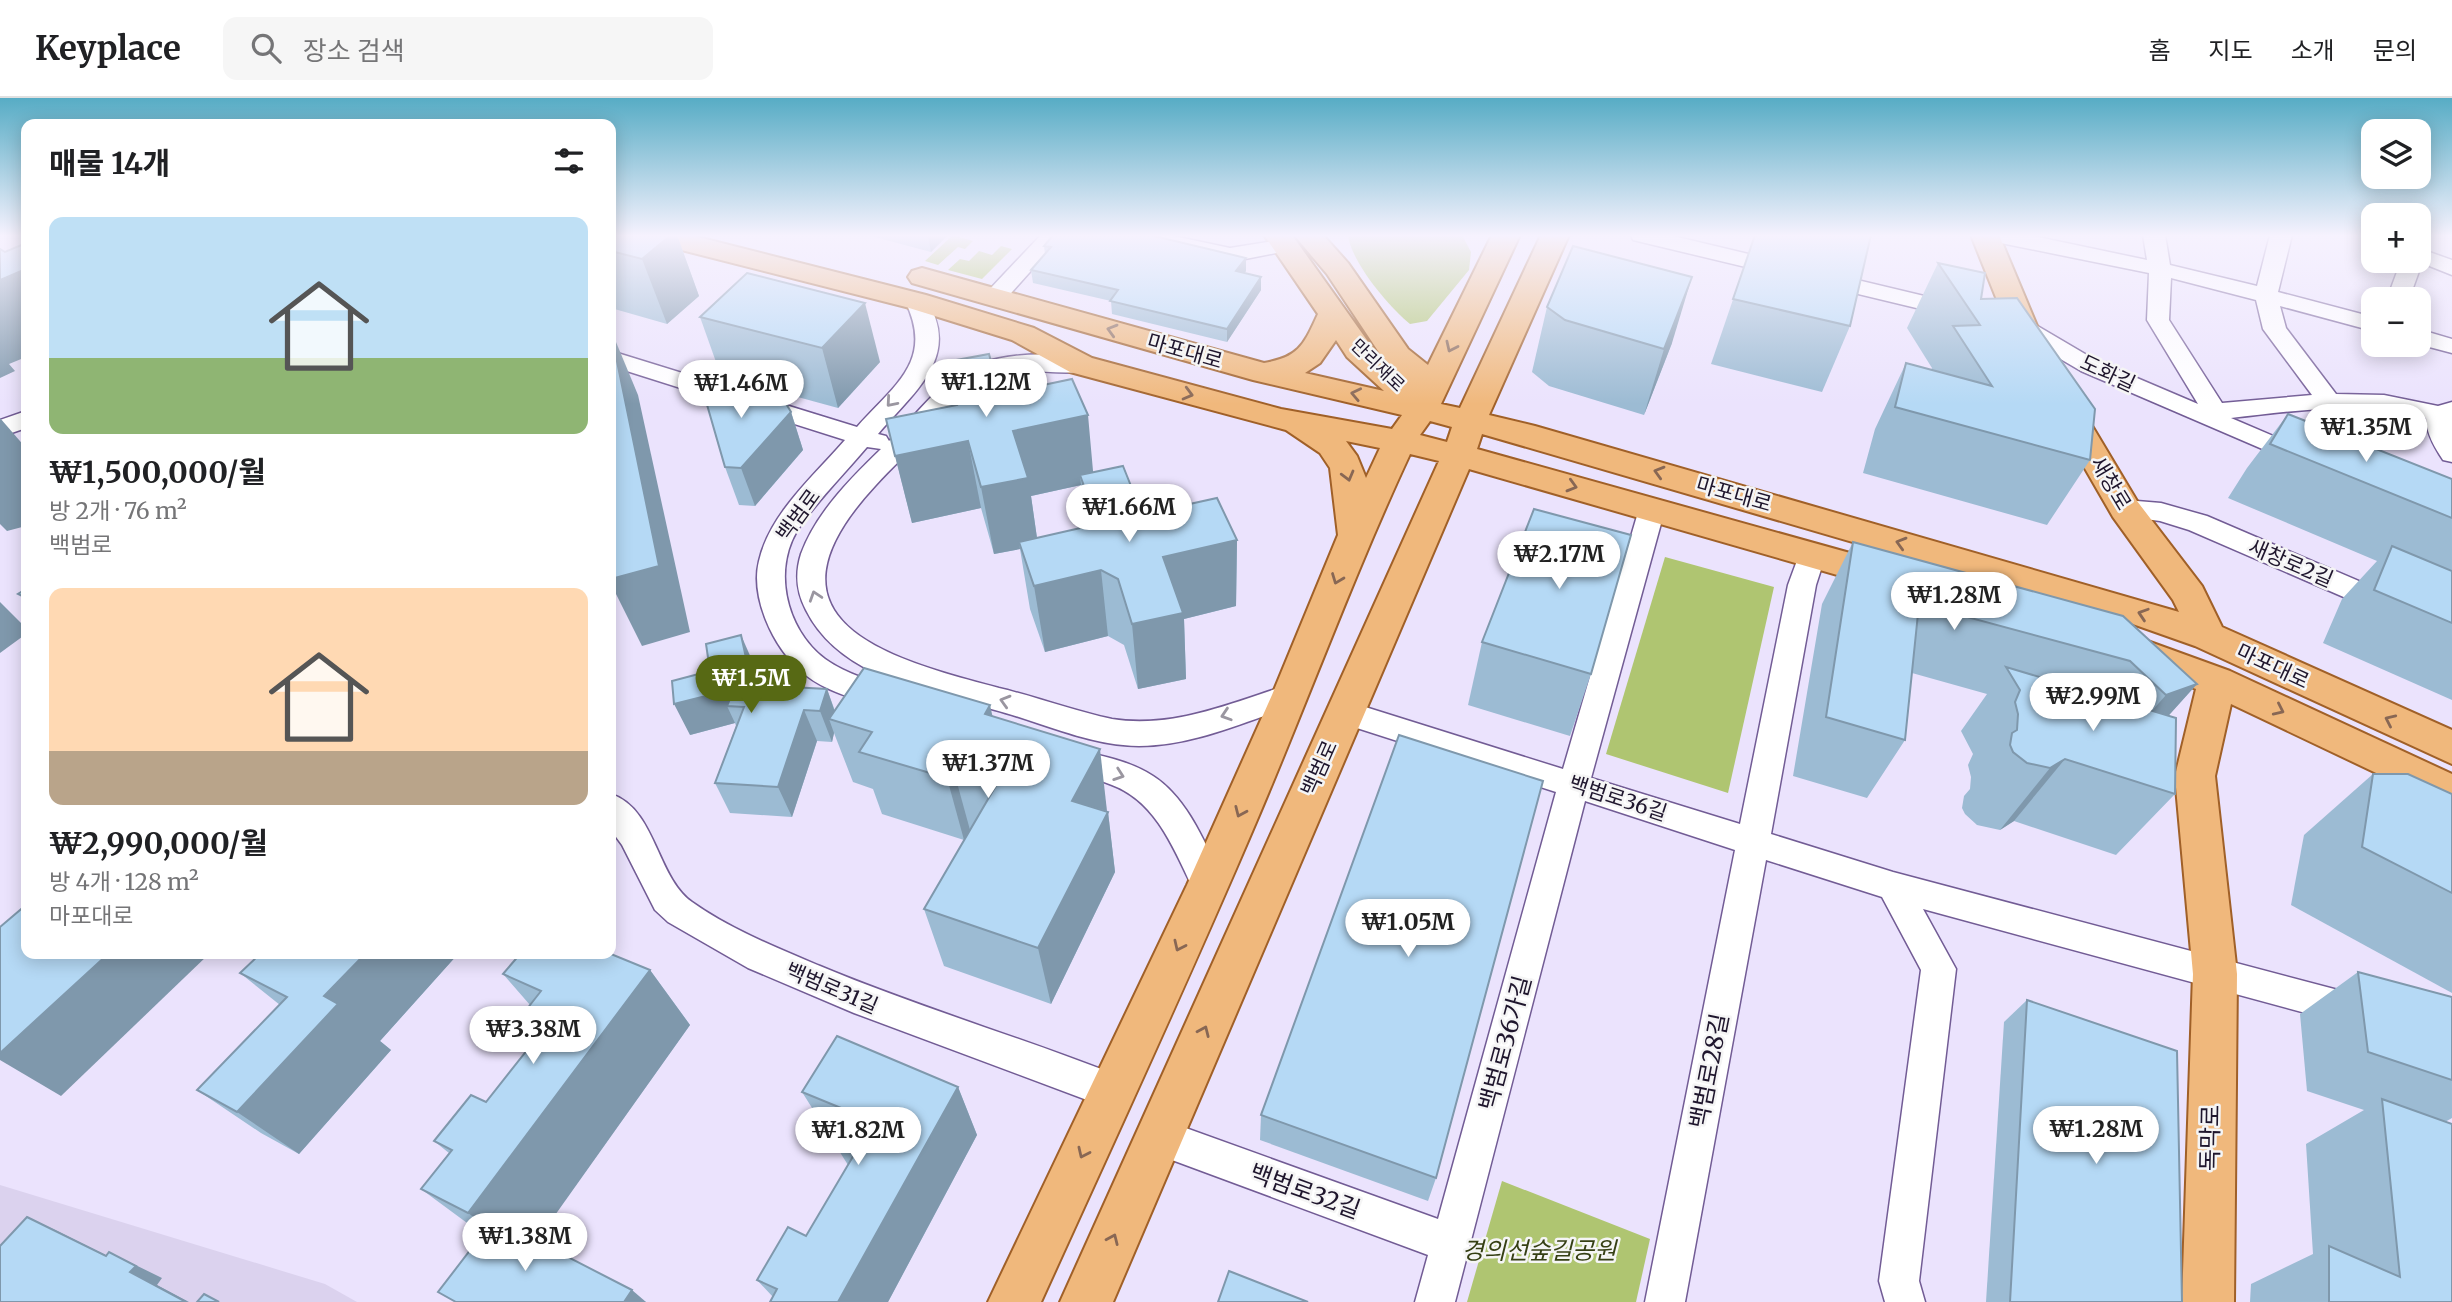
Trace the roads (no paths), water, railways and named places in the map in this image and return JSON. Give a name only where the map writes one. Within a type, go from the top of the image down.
[{"type":"main road","name":"마포대로","points":[[877,291],[1023,334],[1081,365],[1282,419],[1400,441],[1467,431],[1524,433],[2138,612],[2208,636],[2452,748]]},
{"type":"main road","name":"마포대로","points":[[978,291],[1264,373],[1428,397]]},
{"type":"main road","name":"만리재로","points":[[1320,291],[1357,350],[1428,397],[1467,431]]},
{"type":"main road","name":"만리재로","points":[[1353,291],[1428,397]]},
{"type":"main road","points":[[1014,1302],[1208,885],[1292,695],[1354,537],[1400,441],[1428,397],[1478,291]]},
{"type":"main road","name":"백범로","points":[[1086,1302],[1529,291]]},
{"type":"main road","name":"새창로","points":[[1994,291],[1999,321],[2049,378],[2125,509],[2189,594],[2208,636]]},
{"type":"main road","points":[[1264,373],[1301,365],[1310,359],[1333,314]]},
{"type":"main road","points":[[1498,359],[1507,406],[1524,433]]},
{"type":"main road","points":[[1282,419],[1320,435],[1337,451],[1350,475],[1354,537]]},
{"type":"main road","name":"마포대로","points":[[1467,431],[1506,467],[1927,588]]},
{"type":"main road","points":[[1432,509],[1452,491],[1506,467]]},
{"type":"main road","name":"마포대로","points":[[2093,637],[2217,681],[2452,792]]},
{"type":"main road","name":"독막로","points":[[2208,1302],[2215,974],[2194,776],[2217,681]]},
{"type":"street","points":[[996,296],[1000,291]]},
{"type":"street","points":[[1877,291],[1999,321]]},
{"type":"street","points":[[2159,291],[2158,320],[2207,413]]},
{"type":"street","points":[[2254,291],[2361,321]]},
{"type":"street","points":[[2266,294],[2275,329],[2329,401]]},
{"type":"street","name":"백범로","points":[[916,301],[929,327],[929,348],[921,369],[790,520],[776,544],[770,568],[770,592],[778,615],[812,664],[838,680],[918,708]]},
{"type":"street","name":"도화길","points":[[1999,321],[2089,366],[2207,413],[2325,468]]},
{"type":"street","points":[[2431,340],[2452,346]]},
{"type":"street","points":[[616,360],[895,448]]},
{"type":"street","name":"백범로","points":[[1081,365],[1006,363],[979,372],[944,399],[895,448],[829,526],[817,547],[810,572],[813,593],[822,615],[838,635],[862,653],[896,669],[1075,721],[1135,734],[1189,727],[1292,695]]},
{"type":"street","name":"도화길","points":[[2207,413],[2329,401],[2418,406],[2445,412]]},
{"type":"street","points":[[2445,412],[2438,426],[2452,454]]},
{"type":"street","points":[[0,429],[21,421]]},
{"type":"street","points":[[1574,783],[1652,509]]},
{"type":"street","name":"새창로2길","points":[[2125,509],[2161,512],[2198,523],[2452,632]]},
{"type":"street","points":[[1753,841],[1802,585],[1812,554]]},
{"type":"street","name":"백범로36길","points":[[1343,712],[1893,886],[2215,974]]},
{"type":"street","points":[[1041,752],[1123,775],[1144,786],[1186,839],[1208,885]]},
{"type":"street","name":"백범로36가길","points":[[1435,1302],[1574,783]]},
{"type":"street","name":"백범로31길","points":[[616,814],[644,854],[658,885],[680,912],[760,957],[866,1002],[1111,1091]]},
{"type":"street","name":"백범로28길","points":[[1665,1302],[1753,841]]},
{"type":"street","points":[[1893,886],[1939,969],[1899,1280],[1905,1302]]},
{"type":"street","points":[[2215,974],[2386,1018]]},
{"type":"street","name":"백범로32길","points":[[1158,1137],[1452,1244]]},
{"type":"park label","name":"경의선숲길공원","points":[[1539,1250]]}]
